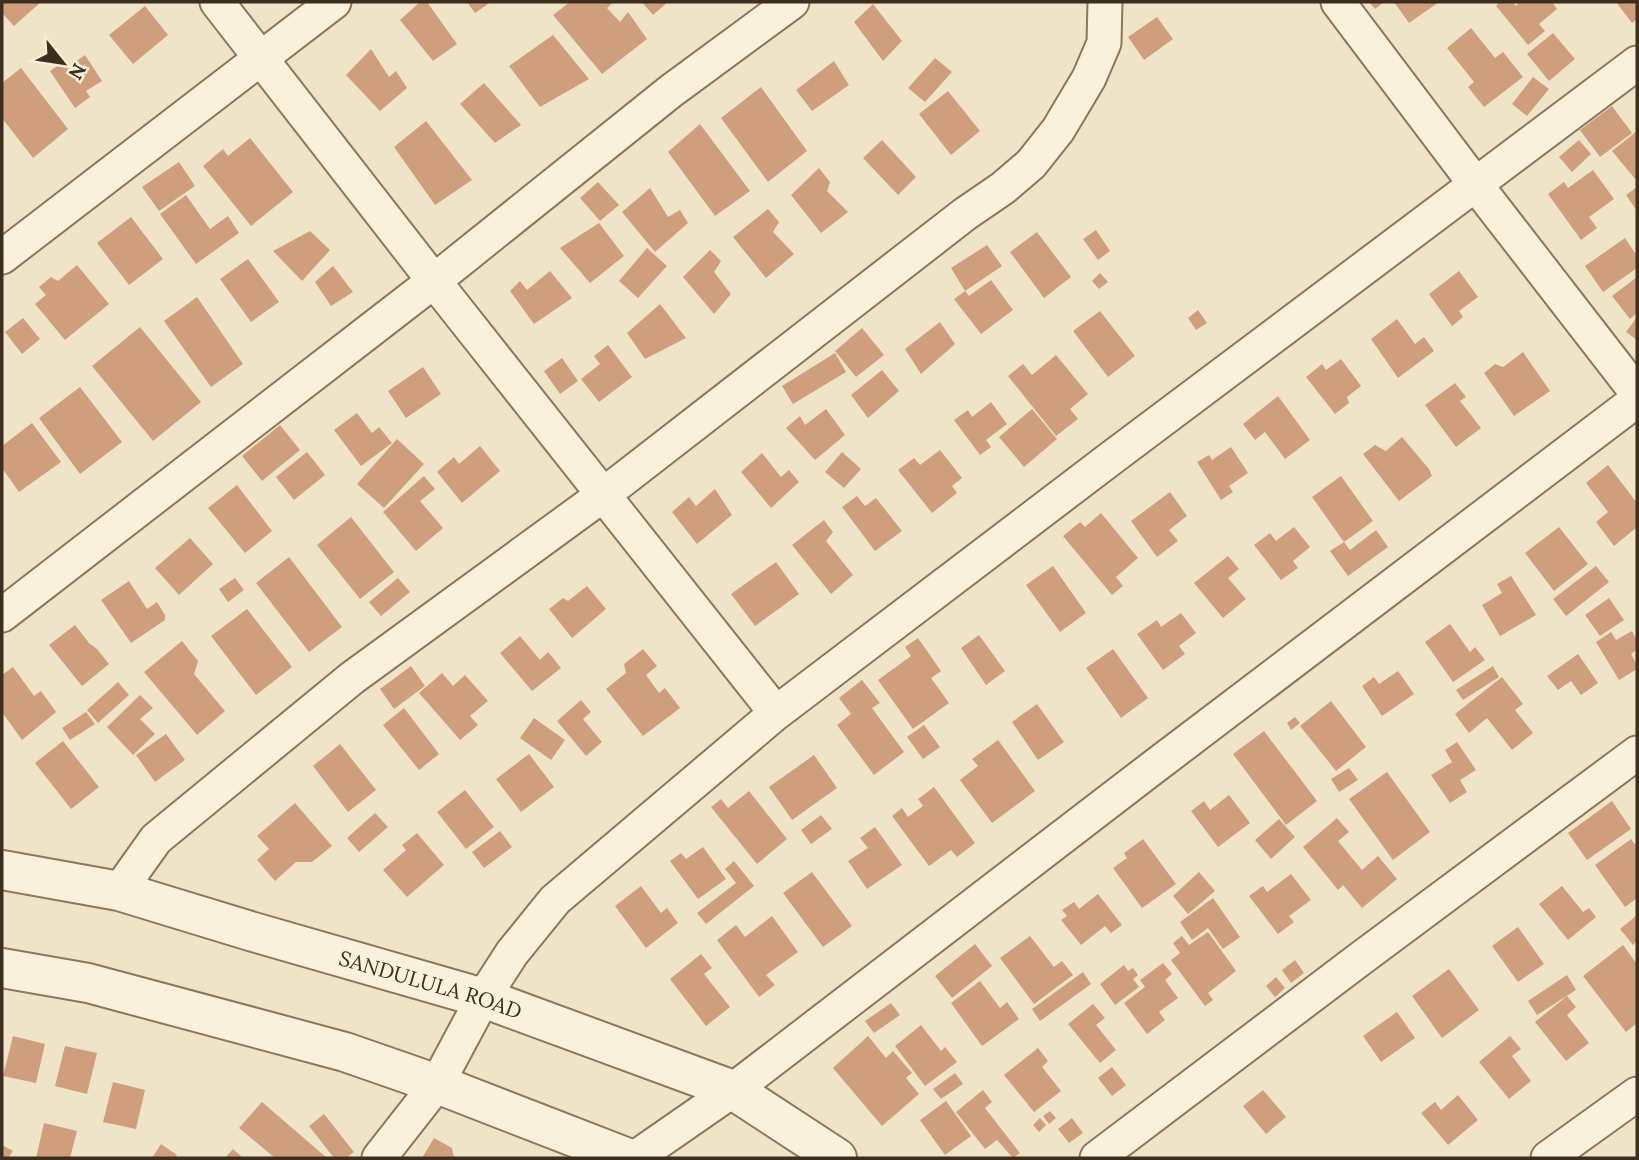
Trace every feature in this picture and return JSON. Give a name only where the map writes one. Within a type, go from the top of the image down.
[{"type":"street","points":[[217,2],[776,713]]},
{"type":"street","points":[[2,257],[334,2]]},
{"type":"street","points":[[2,615],[434,281],[671,91],[792,2]]},
{"type":"street","points":[[119,891],[156,839],[341,686],[603,495],[1031,164],[1058,130],[1089,79],[1104,44],[1105,2]]},
{"type":"street","points":[[1338,2],[1637,393]]},
{"type":"street","points":[[379,1158],[437,1084],[483,998],[512,953],[555,900],[776,713],[1637,63]]},
{"type":"street","points":[[635,1158],[733,1090],[1637,400]]},
{"type":"street","points":[[1097,1158],[1637,753]]},
{"type":"street","name":"SANDULULA ROAD","points":[[2,870],[119,891],[250,932],[483,998],[733,1090],[837,1158]]},
{"type":"street","points":[[2,968],[88,983],[345,1052],[437,1084],[628,1158]]},
{"type":"street","points":[[1548,1158],[1637,1094]]},
{"type":"building","points":[[2,2],[41,2],[14,26],[2,13]]},
{"type":"building","points":[[420,2],[427,2],[457,44],[433,61],[400,20]]},
{"type":"building","points":[[467,2],[491,2],[475,13]]},
{"type":"building","points":[[570,2],[613,2],[607,8],[620,22],[628,12],[647,39],[602,74],[553,15]]},
{"type":"building","points":[[642,2],[668,2],[653,15]]},
{"type":"building","points":[[1369,2],[1384,2],[1375,9]]},
{"type":"building","points":[[1394,2],[1439,2],[1409,23]]},
{"type":"building","points":[[1500,2],[1512,2],[1516,6],[1520,2],[1552,2],[1557,9],[1539,24],[1545,31],[1528,45],[1496,6]]},
{"type":"building","points":[[1616,2],[1637,2],[1637,19],[1632,23]]},
{"type":"building","points":[[873,4],[902,41],[883,61],[854,22]]},
{"type":"building","points":[[145,6],[168,35],[133,64],[109,35]]},
{"type":"building","points":[[1157,17],[1173,39],[1144,60],[1128,37]]},
{"type":"building","points":[[1471,28],[1495,58],[1503,52],[1523,77],[1484,107],[1468,87],[1474,82],[1447,48]]},
{"type":"building","points":[[1553,33],[1575,59],[1549,81],[1527,54]]},
{"type":"building","points":[[553,35],[589,79],[540,107],[509,66]]},
{"type":"building","points":[[371,49],[389,77],[396,71],[407,88],[380,111],[346,75]]},
{"type":"building","points":[[85,55],[102,81],[86,91],[90,97],[75,108],[50,71],[63,62],[67,68]]},
{"type":"building","points":[[935,58],[952,72],[925,102],[908,88]]},
{"type":"building","points":[[834,61],[849,85],[812,111],[796,90]]},
{"type":"building","points":[[21,68],[68,129],[33,158],[2,118],[2,83]]},
{"type":"building","points":[[1533,77],[1549,89],[1527,116],[1512,104]]},
{"type":"building","points":[[484,83],[521,125],[495,143],[460,104]]},
{"type":"building","points":[[761,87],[807,151],[768,182],[721,118]]},
{"type":"building","points":[[948,91],[980,131],[951,155],[919,114]]},
{"type":"building","points":[[1612,106],[1632,133],[1600,157],[1580,130]]},
{"type":"building","points":[[426,121],[472,180],[435,205],[394,147]]},
{"type":"building","points":[[700,124],[750,191],[715,216],[668,152]]},
{"type":"building","points":[[1637,131],[1637,181],[1612,151]]},
{"type":"building","points":[[250,138],[293,192],[251,226],[203,166],[223,149],[228,156]]},
{"type":"building","points":[[882,140],[916,177],[898,195],[863,158]]},
{"type":"building","points":[[1579,140],[1591,154],[1572,172],[1559,157]]},
{"type":"building","points":[[179,162],[195,186],[159,211],[142,187]]},
{"type":"building","points":[[819,168],[830,182],[827,191],[848,212],[821,233],[791,195]]},
{"type":"building","points":[[1593,170],[1614,199],[1589,217],[1597,228],[1581,240],[1548,194],[1564,182],[1568,188]]},
{"type":"building","points":[[598,182],[619,205],[600,221],[580,198]]},
{"type":"building","points":[[1637,187],[1637,211],[1626,195]]},
{"type":"building","points":[[650,188],[668,217],[680,210],[688,223],[655,252],[622,212]]},
{"type":"building","points":[[186,195],[210,229],[228,216],[239,233],[196,264],[160,214]]},
{"type":"building","points":[[768,209],[779,222],[773,232],[794,254],[766,278],[733,237]]},
{"type":"building","points":[[131,217],[163,259],[129,285],[97,243]]},
{"type":"building","points":[[599,223],[624,256],[590,283],[560,248]]},
{"type":"building","points":[[1096,230],[1110,251],[1098,260],[1083,239]]},
{"type":"building","points":[[310,231],[330,250],[302,281],[273,251]]},
{"type":"building","points":[[1037,232],[1071,277],[1044,298],[1010,252]]},
{"type":"building","points":[[1625,238],[1637,256],[1637,268],[1603,292],[1585,266]]},
{"type":"building","points":[[987,245],[1002,266],[965,291],[951,268]]},
{"type":"building","points":[[647,248],[667,266],[638,298],[619,281]]},
{"type":"building","points":[[710,250],[721,261],[714,272],[731,294],[714,314],[683,277]]},
{"type":"building","points":[[248,259],[279,302],[251,322],[220,279]]},
{"type":"building","points":[[77,265],[109,304],[65,340],[35,304],[46,295],[39,287],[51,277],[58,281]]},
{"type":"building","points":[[333,266],[353,292],[331,306],[315,282]]},
{"type":"building","points":[[550,271],[572,298],[534,324],[510,291],[520,281],[527,290]]},
{"type":"building","points":[[1459,271],[1478,297],[1459,311],[1463,317],[1452,326],[1429,294]]},
{"type":"building","points":[[1100,273],[1108,282],[1099,289],[1092,281]]},
{"type":"building","points":[[1637,277],[1637,313],[1630,319],[1612,296]]},
{"type":"building","points":[[991,280],[1013,310],[981,334],[954,299],[965,291],[969,296]]},
{"type":"building","points":[[197,297],[243,364],[211,387],[164,321]]},
{"type":"building","points":[[660,304],[686,338],[645,359],[627,333]]},
{"type":"building","points":[[1198,310],[1207,323],[1196,330],[1188,318]]},
{"type":"building","points":[[1100,311],[1135,356],[1108,377],[1073,331]]},
{"type":"building","points":[[1637,317],[1637,340],[1626,332]]},
{"type":"building","points":[[23,318],[40,339],[22,354],[5,332]]},
{"type":"building","points":[[1397,319],[1415,344],[1424,337],[1434,351],[1398,378],[1371,339]]},
{"type":"building","points":[[940,322],[955,344],[921,374],[905,349]]},
{"type":"building","points":[[140,327],[201,402],[153,441],[92,366]]},
{"type":"building","points":[[862,328],[884,355],[856,377],[835,351]]},
{"type":"building","points":[[608,345],[632,377],[599,402],[581,379],[600,364],[594,356]]},
{"type":"building","points":[[1523,352],[1550,391],[1514,416],[1484,373],[1495,364],[1503,367]]},
{"type":"building","points":[[835,353],[846,372],[793,404],[782,386]]},
{"type":"building","points":[[1056,355],[1088,394],[1070,409],[1078,419],[1056,436],[1008,376],[1023,364],[1032,375]]},
{"type":"building","points":[[562,358],[578,381],[560,394],[544,371]]},
{"type":"building","points":[[1341,359],[1361,386],[1347,397],[1349,403],[1335,414],[1306,377],[1322,364],[1326,370]]},
{"type":"building","points":[[423,367],[441,394],[406,418],[388,391]]},
{"type":"building","points":[[882,370],[899,391],[868,418],[851,395]]},
{"type":"building","points":[[1455,383],[1466,397],[1460,401],[1481,428],[1456,447],[1425,405]]},
{"type":"building","points":[[80,387],[122,442],[80,474],[39,418]]},
{"type":"building","points":[[1278,396],[1310,440],[1285,459],[1265,432],[1255,440],[1243,424]]},
{"type":"building","points":[[991,402],[1007,424],[986,440],[991,447],[980,455],[954,420],[968,410],[972,417]]},
{"type":"building","points":[[826,409],[845,435],[815,460],[786,428],[800,416],[805,425]]},
{"type":"building","points":[[1032,409],[1057,439],[1024,467],[999,437]]},
{"type":"building","points":[[357,413],[372,433],[379,427],[392,443],[361,466],[334,430]]},
{"type":"building","points":[[32,423],[61,462],[19,492],[2,468],[2,446]]},
{"type":"building","points":[[280,425],[300,450],[262,481],[242,456]]},
{"type":"building","points":[[1402,437],[1432,476],[1399,501],[1363,454],[1375,445],[1386,451]]},
{"type":"building","points":[[397,439],[424,464],[384,508],[357,484]]},
{"type":"building","points":[[480,446],[500,471],[462,503],[437,472],[454,457],[459,464]]},
{"type":"building","points":[[1231,447],[1248,473],[1229,486],[1233,492],[1221,500],[1197,462],[1209,455],[1212,460]]},
{"type":"building","points":[[940,450],[962,478],[952,486],[957,493],[932,513],[898,470],[914,458],[920,465]]},
{"type":"building","points":[[307,452],[325,475],[294,500],[276,477]]},
{"type":"building","points":[[842,452],[861,469],[844,488],[825,472]]},
{"type":"building","points":[[762,453],[781,477],[789,470],[799,482],[771,508],[741,472]]},
{"type":"building","points":[[1608,465],[1637,503],[1637,527],[1614,546],[1596,522],[1608,512],[1586,483]]},
{"type":"building","points":[[424,476],[435,489],[420,501],[443,528],[416,551],[383,512]]},
{"type":"building","points":[[1341,476],[1373,521],[1344,542],[1312,497]]},
{"type":"building","points":[[237,485],[272,531],[245,553],[208,508]]},
{"type":"building","points":[[715,489],[732,515],[697,544],[672,512],[689,497],[696,506]]},
{"type":"building","points":[[1170,492],[1187,516],[1169,530],[1178,541],[1157,557],[1131,521]]},
{"type":"building","points":[[857,496],[865,506],[876,498],[902,531],[875,551],[842,507]]},
{"type":"building","points":[[1101,513],[1138,558],[1116,577],[1123,586],[1112,595],[1063,536],[1080,522],[1085,527]]},
{"type":"building","points":[[351,517],[394,572],[360,599],[317,545]]},
{"type":"building","points":[[824,520],[833,532],[826,541],[853,575],[831,594],[792,545]]},
{"type":"building","points":[[1294,527],[1310,547],[1293,561],[1298,568],[1281,580],[1254,545],[1270,533],[1276,541]]},
{"type":"building","points":[[1559,527],[1588,564],[1554,591],[1525,553]]},
{"type":"building","points":[[1376,530],[1388,547],[1348,576],[1330,551],[1344,542],[1350,550]]},
{"type":"building","points":[[190,538],[213,564],[179,595],[155,568]]},
{"type":"building","points":[[1228,556],[1239,569],[1228,578],[1246,599],[1223,618],[1194,583]]},
{"type":"building","points":[[289,557],[342,627],[309,652],[256,583]]},
{"type":"building","points":[[776,562],[799,594],[755,626],[731,594]]},
{"type":"building","points":[[1053,566],[1086,613],[1060,632],[1026,585]]},
{"type":"building","points":[[1596,566],[1609,582],[1566,616],[1553,599]]},
{"type":"building","points":[[1511,576],[1536,615],[1500,636],[1482,605],[1502,593],[1497,584]]},
{"type":"building","points":[[235,578],[244,590],[228,602],[219,589]]},
{"type":"building","points":[[398,578],[410,592],[381,616],[369,602]]},
{"type":"building","points":[[129,581],[147,609],[157,602],[165,615],[165,620],[131,643],[101,600]]},
{"type":"building","points":[[587,586],[606,609],[572,638],[549,609],[563,598],[568,601]]},
{"type":"building","points":[[1609,598],[1624,620],[1600,636],[1585,615]]},
{"type":"building","points":[[247,609],[292,667],[256,695],[211,636]]},
{"type":"building","points":[[1181,613],[1196,633],[1179,646],[1185,654],[1163,670],[1137,634],[1157,620],[1161,627]]},
{"type":"building","points":[[1450,624],[1470,652],[1475,647],[1485,660],[1453,682],[1425,642]]},
{"type":"building","points":[[75,625],[109,664],[82,686],[49,645]]},
{"type":"building","points":[[1632,631],[1637,641],[1637,650],[1631,654],[1637,669],[1619,680],[1596,642],[1611,632],[1616,640]]},
{"type":"building","points":[[979,635],[1005,671],[986,685],[961,648]]},
{"type":"building","points":[[520,636],[540,660],[548,652],[561,668],[532,691],[500,653]]},
{"type":"building","points":[[918,638],[941,671],[931,678],[949,703],[913,729],[878,680],[911,656],[905,647]]},
{"type":"building","points":[[182,641],[198,661],[194,674],[225,711],[197,735],[144,672]]},
{"type":"building","points":[[643,649],[657,666],[646,675],[659,693],[665,688],[680,708],[643,736],[606,689],[626,673],[624,664]]},
{"type":"building","points":[[1113,649],[1148,698],[1121,718],[1086,668]]},
{"type":"building","points":[[1578,654],[1598,683],[1581,695],[1571,681],[1558,690],[1547,676]]},
{"type":"building","points":[[411,666],[425,686],[394,709],[380,689]]},
{"type":"building","points":[[1493,666],[1499,677],[1463,700],[1456,690]]},
{"type":"building","points":[[13,667],[34,696],[41,691],[56,712],[22,740],[2,712],[2,675]]},
{"type":"building","points":[[1398,671],[1414,694],[1382,716],[1362,686],[1374,677],[1379,684]]},
{"type":"building","points":[[442,673],[453,686],[465,675],[488,701],[470,716],[478,725],[460,740],[419,693]]},
{"type":"building","points":[[1502,677],[1523,704],[1515,710],[1533,733],[1512,750],[1487,718],[1469,733],[1455,714]]},
{"type":"building","points":[[862,680],[880,703],[872,708],[904,752],[874,775],[837,725],[851,714],[839,698]]},
{"type":"building","points":[[118,682],[129,695],[98,723],[87,710]]},
{"type":"building","points":[[140,695],[153,708],[140,719],[155,734],[133,755],[107,727]]},
{"type":"building","points":[[581,700],[591,712],[583,719],[602,742],[586,756],[557,721]]},
{"type":"building","points":[[1331,701],[1366,747],[1336,771],[1300,726]]},
{"type":"building","points":[[1037,704],[1064,742],[1038,760],[1012,722]]},
{"type":"building","points":[[404,708],[439,754],[419,770],[383,725]]},
{"type":"building","points":[[86,712],[95,724],[70,740],[62,728]]},
{"type":"building","points":[[1295,717],[1300,723],[1291,730],[1287,723]]},
{"type":"building","points":[[534,718],[565,740],[551,760],[520,738]]},
{"type":"building","points":[[924,725],[940,747],[923,759],[907,737]]},
{"type":"building","points":[[1264,731],[1317,801],[1286,825],[1233,754]]},
{"type":"building","points":[[166,734],[185,760],[155,782],[136,755]]},
{"type":"building","points":[[998,740],[1035,791],[992,823],[960,780],[978,766],[972,759]]},
{"type":"building","points":[[63,741],[99,787],[71,809],[35,763]]},
{"type":"building","points":[[1457,742],[1476,770],[1460,780],[1467,792],[1450,803],[1431,775],[1452,762],[1445,750]]},
{"type":"building","points":[[340,744],[376,790],[348,812],[313,766]]},
{"type":"building","points":[[529,754],[554,787],[521,812],[496,779]]},
{"type":"building","points":[[814,755],[837,788],[792,820],[769,787]]},
{"type":"building","points":[[1349,768],[1358,780],[1339,792],[1331,779]]},
{"type":"building","points":[[1387,772],[1430,832],[1393,860],[1349,799]]},
{"type":"building","points":[[934,787],[975,843],[957,857],[951,850],[929,866],[892,816],[902,808],[908,817],[923,806],[918,799]]},
{"type":"building","points":[[465,790],[494,827],[466,849],[437,812]]},
{"type":"building","points":[[749,791],[787,839],[757,864],[711,807],[721,799],[728,808]]},
{"type":"building","points":[[1229,795],[1250,823],[1218,847],[1191,811],[1204,801],[1210,810]]},
{"type":"building","points":[[1612,801],[1631,829],[1587,860],[1568,833]]},
{"type":"building","points":[[295,803],[332,846],[312,862],[296,862],[275,881],[257,860],[269,849],[257,836]]},
{"type":"building","points":[[375,813],[388,827],[359,852],[347,838]]},
{"type":"building","points":[[821,815],[832,829],[811,844],[801,830]]},
{"type":"building","points":[[1337,818],[1349,832],[1338,841],[1362,870],[1378,856],[1397,879],[1362,908],[1343,885],[1338,890],[1303,847]]},
{"type":"building","points":[[1279,819],[1295,837],[1271,859],[1255,840]]},
{"type":"building","points":[[875,827],[902,865],[867,889],[848,861],[868,848],[860,838]]},
{"type":"building","points":[[500,831],[512,847],[484,868],[472,852]]},
{"type":"building","points":[[417,833],[444,865],[407,897],[383,870],[406,850],[402,845]]},
{"type":"building","points":[[1143,839],[1176,884],[1142,908],[1113,868],[1127,858],[1124,853]]},
{"type":"building","points":[[1631,839],[1637,847],[1637,898],[1625,907],[1595,865]]},
{"type":"building","points":[[703,847],[726,879],[698,899],[670,861],[681,853],[686,859]]},
{"type":"building","points":[[734,861],[754,886],[706,924],[697,913],[736,883],[725,869]]},
{"type":"building","points":[[812,872],[852,926],[823,947],[783,893]]},
{"type":"building","points":[[1199,872],[1215,891],[1188,914],[1173,896]]},
{"type":"building","points":[[1291,874],[1311,900],[1289,916],[1294,922],[1278,934],[1249,896],[1263,886],[1267,892]]},
{"type":"building","points":[[641,886],[661,913],[667,908],[678,923],[646,948],[615,906]]},
{"type":"building","points":[[1562,886],[1583,912],[1589,908],[1596,917],[1568,940],[1539,904]]},
{"type":"building","points":[[1098,894],[1122,925],[1111,933],[1105,926],[1081,945],[1061,920],[1067,916],[1062,910],[1074,902],[1079,909]]},
{"type":"building","points":[[1213,898],[1240,937],[1223,949],[1208,928],[1192,940],[1180,922]]},
{"type":"building","points":[[1637,915],[1637,941],[1633,945],[1620,929]]},
{"type":"building","points":[[772,916],[798,952],[766,975],[775,985],[759,997],[717,940],[736,925],[745,937]]},
{"type":"building","points":[[1518,927],[1544,964],[1518,982],[1492,946]]},
{"type":"building","points":[[1208,932],[1236,971],[1208,993],[1213,1000],[1205,1006],[1171,960],[1180,953],[1173,943],[1182,936],[1189,945]]},
{"type":"building","points":[[1030,936],[1054,967],[1062,961],[1073,975],[1034,1004],[1000,958]]},
{"type":"building","points":[[975,944],[992,966],[952,998],[935,976]]},
{"type":"building","points":[[1623,945],[1637,964],[1637,1023],[1626,1032],[1583,976]]},
{"type":"building","points":[[701,954],[712,968],[704,974],[730,1007],[706,1026],[670,979]]},
{"type":"building","points":[[1295,960],[1304,973],[1291,983],[1282,970]]},
{"type":"building","points":[[1163,963],[1172,974],[1165,980],[1178,998],[1159,1012],[1165,1020],[1147,1034],[1124,1003],[1145,987],[1140,980]]},
{"type":"building","points":[[1124,965],[1128,971],[1133,968],[1138,975],[1133,979],[1139,987],[1115,1005],[1100,984]]},
{"type":"building","points":[[1449,969],[1479,1010],[1442,1038],[1412,996]]},
{"type":"building","points":[[1083,972],[1091,984],[1040,1021],[1032,1009]]},
{"type":"building","points":[[1567,975],[1576,990],[1537,1015],[1528,1001]]},
{"type":"building","points":[[1276,977],[1285,988],[1275,997],[1266,986]]},
{"type":"building","points":[[980,981],[1000,1008],[1007,1002],[1019,1019],[982,1046],[951,1003]]},
{"type":"building","points":[[1567,996],[1576,1007],[1567,1015],[1589,1043],[1566,1061],[1535,1022]]},
{"type":"building","points":[[891,1003],[900,1015],[874,1033],[865,1021]]},
{"type":"building","points":[[1093,1004],[1105,1018],[1096,1025],[1116,1050],[1100,1063],[1068,1024]]},
{"type":"building","points":[[1397,1012],[1415,1038],[1381,1062],[1363,1036]]},
{"type":"building","points":[[921,1025],[941,1051],[945,1047],[957,1062],[925,1086],[895,1046]]},
{"type":"building","points":[[13,1036],[45,1044],[36,1083],[3,1076]]},
{"type":"building","points":[[868,1036],[886,1058],[893,1051],[912,1073],[906,1078],[919,1094],[882,1126],[833,1068]]},
{"type":"building","points":[[1510,1036],[1521,1049],[1512,1056],[1531,1081],[1509,1099],[1479,1062]]},
{"type":"building","points":[[65,1046],[97,1053],[87,1094],[55,1086]]},
{"type":"building","points":[[1038,1048],[1048,1061],[1042,1067],[1061,1091],[1034,1112],[1004,1075]]},
{"type":"building","points":[[1112,1067],[1126,1085],[1112,1096],[1098,1078]]},
{"type":"building","points":[[955,1073],[963,1084],[941,1099],[933,1089]]},
{"type":"building","points":[[113,1082],[145,1090],[136,1129],[103,1122]]},
{"type":"building","points":[[983,1090],[992,1102],[985,1108],[1020,1153],[1013,1158],[997,1140],[985,1149],[956,1112]]},
{"type":"building","points":[[1263,1090],[1286,1117],[1266,1134],[1243,1106]]},
{"type":"building","points":[[1458,1095],[1478,1120],[1448,1145],[1421,1113],[1435,1102],[1441,1110]]},
{"type":"building","points":[[946,1101],[971,1136],[945,1155],[920,1120]]},
{"type":"building","points":[[262,1102],[327,1158],[275,1158],[239,1128]]},
{"type":"building","points":[[1050,1111],[1056,1118],[1049,1124],[1043,1116]]},
{"type":"building","points":[[324,1114],[354,1152],[346,1158],[334,1158],[309,1126]]},
{"type":"building","points":[[1040,1118],[1046,1125],[1039,1132],[1033,1125]]},
{"type":"building","points":[[1072,1118],[1083,1133],[1069,1143],[1058,1129]]},
{"type":"building","points":[[44,1123],[77,1131],[70,1158],[36,1158]]},
{"type":"building","points":[[434,1138],[452,1148],[454,1158],[422,1158]]},
{"type":"building","points":[[161,1144],[177,1155],[175,1158],[152,1158]]},
{"type":"building","points":[[2,1145],[13,1151],[8,1158],[2,1158]]},
{"type":"building","points":[[233,1149],[243,1158],[225,1158]]}]
